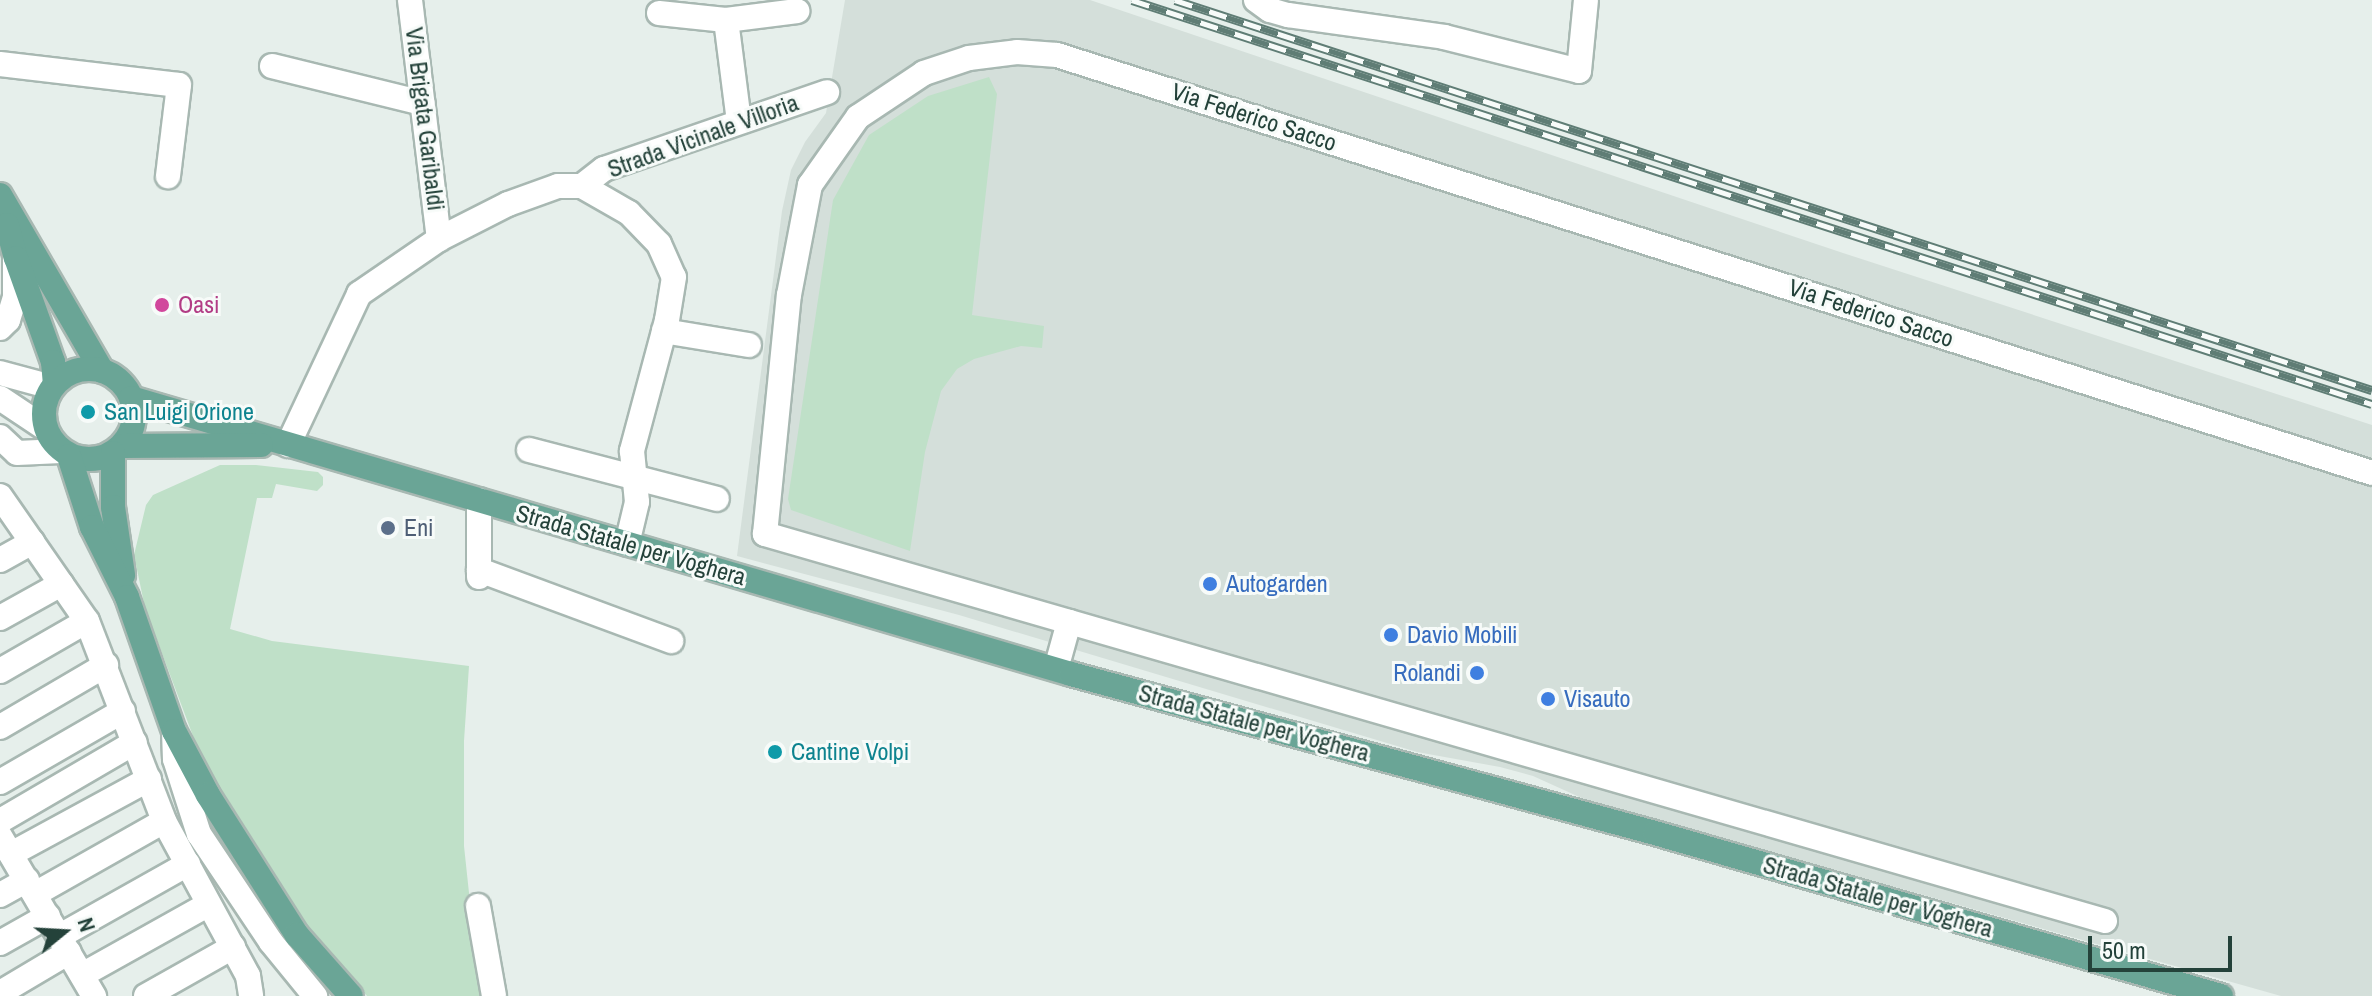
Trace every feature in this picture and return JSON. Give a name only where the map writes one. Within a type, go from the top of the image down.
[{"type":"main road","points":[[0,195],[16,258],[53,362],[54,385],[43,414],[45,428],[65,453],[92,527],[127,597],[174,731],[245,858],[297,935],[351,996]]},
{"type":"main road","points":[[0,195],[102,371],[125,386],[131,398],[133,423],[118,449],[113,507],[127,597]]},
{"type":"main road","points":[[54,385],[77,370],[102,371]]},
{"type":"main road","name":"Strada Statale per Voghera","points":[[131,398],[1056,669],[1655,833],[2221,996]]},
{"type":"main road","name":"Strada Statale per Voghera","points":[[118,449],[288,445]]},
{"type":"main road","points":[[65,453],[84,460],[118,449]]},
{"type":"street","name":"Via Brigata Garibaldi","points":[[410,0],[439,239]]},
{"type":"street","points":[[1256,0],[1270,10],[1288,15],[1444,37],[1579,71],[1586,0]]},
{"type":"street","points":[[659,13],[726,20],[797,11]]},
{"type":"street","points":[[726,20],[739,121]]},
{"type":"street","name":"Via Federico Sacco","points":[[2105,921],[765,534],[789,295],[810,185],[858,117],[924,73],[969,58],[1017,52],[1057,55],[2372,473]]},
{"type":"street","points":[[0,64],[179,85],[168,176]]},
{"type":"street","points":[[272,66],[423,103]]},
{"type":"street","name":"Strada Vicinale Villoria","points":[[582,186],[604,169],[827,92]]},
{"type":"street","name":"Strada Vicinale Villoria","points":[[288,445],[359,294],[439,239],[533,195],[558,186],[582,186],[629,213],[659,244],[674,277],[664,331],[632,451],[637,502],[627,544]]},
{"type":"street","points":[[0,328],[8,320],[15,297],[16,258]]},
{"type":"street","points":[[664,331],[749,345]]},
{"type":"street","points":[[0,373],[54,385]]},
{"type":"street","points":[[0,398],[45,428]]},
{"type":"street","points":[[0,437],[17,453],[65,453]]},
{"type":"street","points":[[529,450],[717,499]]},
{"type":"street","points":[[1,500],[87,621],[164,821],[248,976],[251,996]]},
{"type":"street","points":[[479,500],[479,574],[671,641]]},
{"type":"street","points":[[0,560],[32,542]]},
{"type":"street","points":[[0,618],[61,584]]},
{"type":"street","points":[[0,671],[87,621]]},
{"type":"street","points":[[1056,669],[1069,622]]},
{"type":"street","points":[[0,727],[106,665]]},
{"type":"street","points":[[0,782],[123,711]]},
{"type":"street","points":[[174,731],[175,759],[199,834],[271,942],[315,996]]},
{"type":"street","points":[[0,821],[135,742]]},
{"type":"street","points":[[149,779],[6,845],[87,989],[209,904]]},
{"type":"street","points":[[0,895],[31,887],[164,821]]},
{"type":"street","points":[[0,993],[59,935],[188,864]]},
{"type":"street","points":[[1936,915],[1947,876]]},
{"type":"street","points":[[478,906],[494,996]]},
{"type":"street","points":[[0,943],[59,935]]},
{"type":"street","points":[[146,996],[233,947]]},
{"type":"shaded area","points":[[845,0],[1090,0],[1843,253],[2372,425],[2372,996],[2281,996],[1586,800],[1533,776],[1417,752],[959,615],[737,556],[782,211],[791,170],[805,142],[826,113]]},
{"type":"green space","points":[[989,77],[997,94],[972,315],[1044,326],[1042,348],[1021,346],[974,359],[957,369],[941,391],[925,452],[910,551],[791,510],[788,499],[833,200],[869,135],[928,96]]},
{"type":"green space","points":[[220,465],[256,465],[318,472],[323,477],[323,485],[317,491],[276,484],[272,498],[257,498],[230,629],[272,641],[469,666],[464,741],[464,846],[480,996],[367,996],[284,898],[237,825],[196,744],[145,608],[134,555],[146,505],[153,495]]},
{"type":"railway","points":[[1132,0],[2372,404]]},
{"type":"railway","points":[[1175,0],[2372,390]]},
{"type":"place","name":"Oasi","points":[[162,305]]},
{"type":"place","name":"San Luigi Orione","points":[[88,412]]},
{"type":"place","name":"Eni","points":[[388,528]]},
{"type":"place","name":"Autogarden","points":[[1210,584]]},
{"type":"place","name":"Davio Mobili","points":[[1391,635]]},
{"type":"place","name":"Rolandi","points":[[1477,673]]},
{"type":"place","name":"Visauto","points":[[1548,699]]},
{"type":"place","name":"Cantine Volpi","points":[[775,752]]}]
